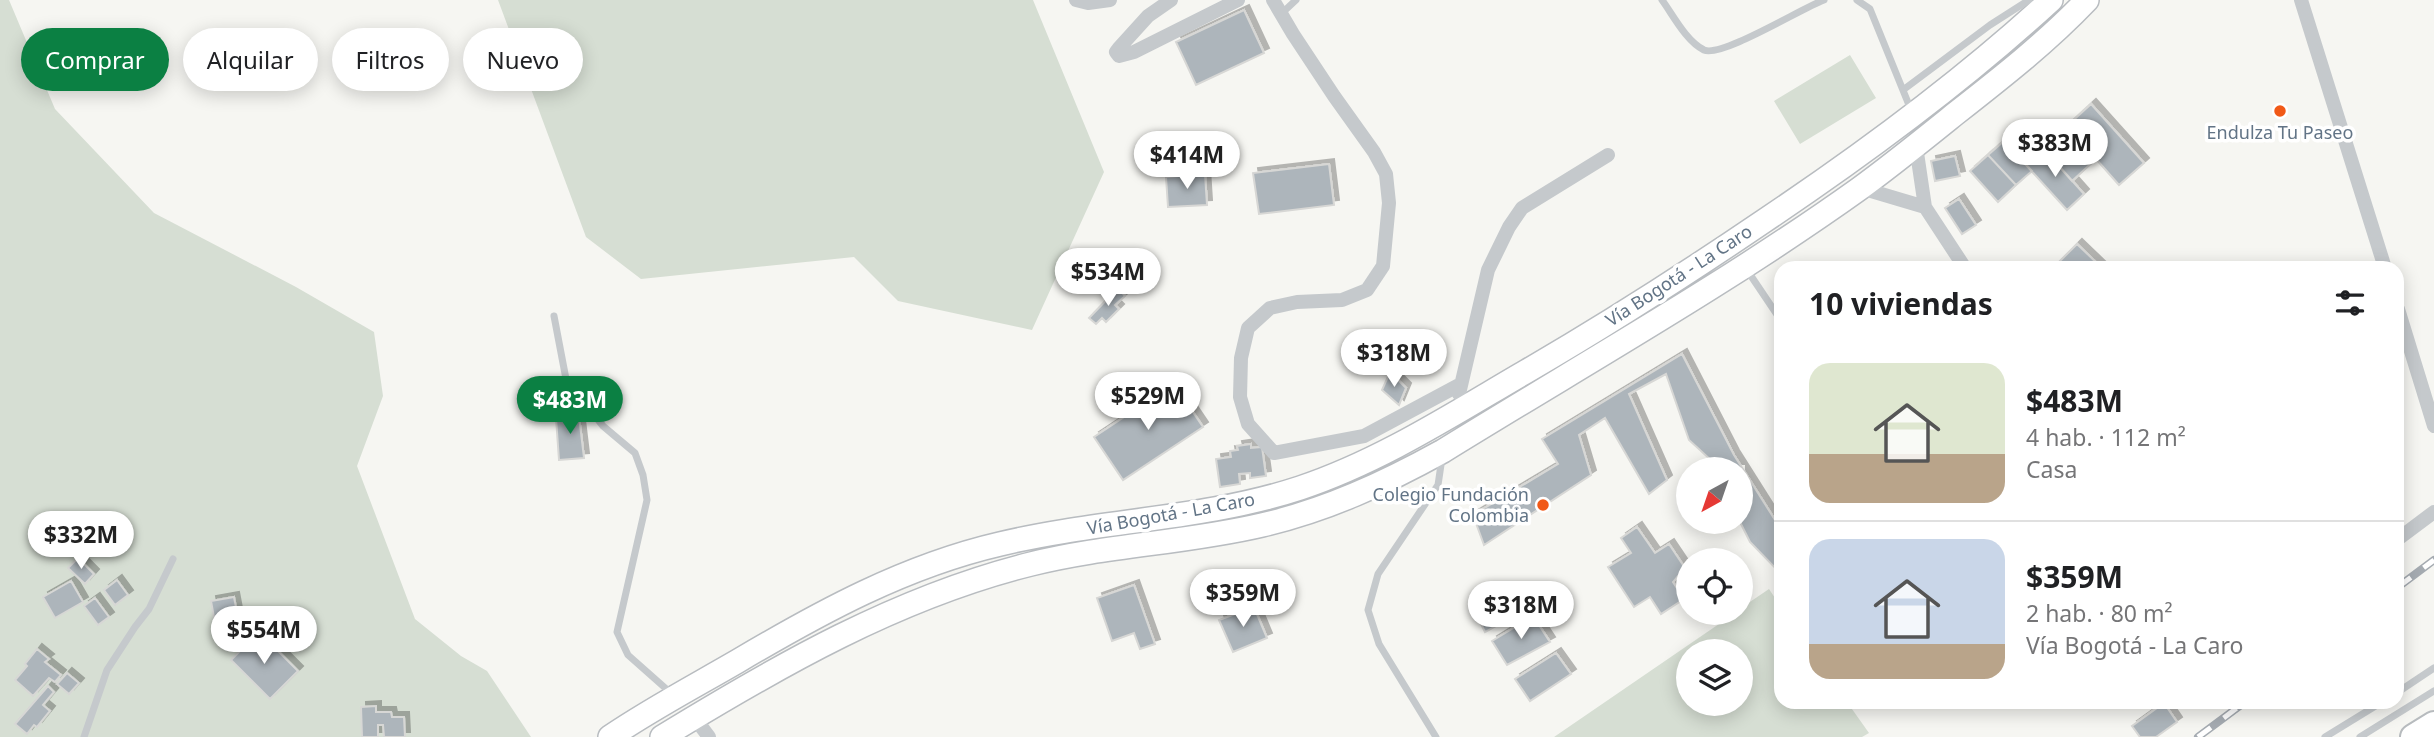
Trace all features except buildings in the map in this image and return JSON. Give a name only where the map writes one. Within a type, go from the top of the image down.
[{"type":"highway","points":[[2413,737],[2434,724]]},
{"type":"main road","name":"Vía Bogotá - La Caro","points":[[610,737],[842,602],[940,562],[999,544],[1041,535],[1214,510],[1261,500],[1355,467],[1551,357],[1709,258],[1839,170],[1913,115],[2008,39],[2051,0]]},
{"type":"main road","name":"Vía Bogotá - La Caro","points":[[662,737],[842,635],[932,596],[1032,564],[1219,534],[1310,513],[1361,493],[1443,451],[1686,303],[1861,188],[2032,51],[2087,0]]},
{"type":"street","points":[[1076,0],[1088,4],[1110,0]]},
{"type":"street","points":[[1171,0],[1148,16],[1116,52],[1119,55],[1134,52],[1238,0]]},
{"type":"street","points":[[1273,0],[1334,96],[1374,152],[1386,174],[1389,202],[1383,266],[1367,290],[1342,300],[1297,302],[1270,308],[1248,328],[1240,378],[1240,397],[1248,424],[1274,453],[1364,436],[1461,384]]},
{"type":"street","points":[[2301,0],[2383,261]]},
{"type":"street","points":[[1916,146],[1925,208],[1960,261]]},
{"type":"street","points":[[1456,412],[1488,270],[1509,227],[1522,208],[1608,155]]},
{"type":"street","points":[[1861,188],[1925,208]]},
{"type":"street","points":[[2404,328],[2434,426]]},
{"type":"street","points":[[2404,534],[2434,512]]},
{"type":"street","points":[[694,717],[709,737]]},
{"type":"lane","points":[[1282,14],[1296,0]]},
{"type":"lane","points":[[1662,0],[1691,39],[1705,51],[1717,51],[1824,0]]},
{"type":"lane","points":[[1857,0],[1870,9],[1913,115]]},
{"type":"lane","points":[[1903,90],[1990,25],[2029,0]]},
{"type":"lane","points":[[1744,265],[1774,310]]},
{"type":"lane","points":[[554,316],[566,379],[603,426],[635,453],[643,475],[647,499],[617,632],[628,655],[675,697]]},
{"type":"lane","points":[[1436,737],[1379,644],[1368,610],[1378,574],[1438,485],[1443,451]]},
{"type":"lane","points":[[84,737],[107,670],[149,609],[173,559]]},
{"type":"lane","points":[[2404,688],[2434,668]]},
{"type":"lane","points":[[2360,737],[2434,691]]},
{"type":"lane","points":[[2325,737],[2371,709]]},
{"type":"shaded area","points":[[0,0],[9,0],[21,28],[21,91],[47,91],[55,109],[154,213],[296,287],[374,332],[383,396],[357,466],[415,619],[461,656],[487,671],[531,737],[0,737]]},
{"type":"shaded area","points":[[498,0],[1033,0],[1104,172],[1032,330],[898,301],[854,257],[641,279],[586,237],[532,91],[583,91],[583,28],[508,28]]},
{"type":"shaded area","points":[[1850,55],[1876,98],[1800,144],[1774,101]]},
{"type":"shaded area","points":[[1769,589],[1774,596],[1774,709],[1852,709],[1869,733],[1862,737],[1554,737],[1676,653],[1676,716],[1753,716],[1753,639],[1697,639],[1717,625],[1753,625],[1753,600]]},
{"type":"railway","points":[[2404,582],[2434,560]]},
{"type":"railway","points":[[2198,737],[2236,709]]},
{"type":"place","name":"Endulza Tu Paseo","points":[[2280,111]]},
{"type":"place","name":"Colegio Fundación Colombia","points":[[1543,505]]}]
